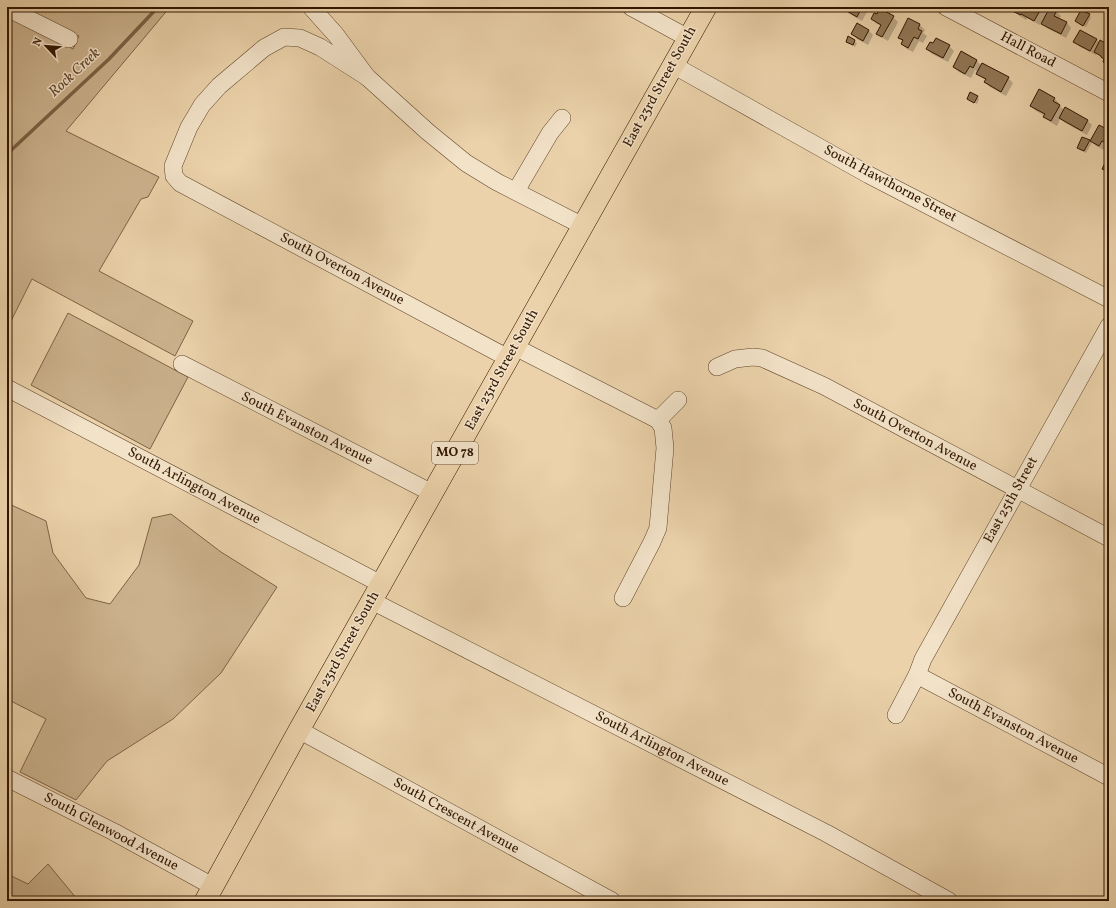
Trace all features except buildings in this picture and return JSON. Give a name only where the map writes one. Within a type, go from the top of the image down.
[{"type":"main road","name":"East 23rd Street South","points":[[209,894],[299,730],[706,7]]},
{"type":"street","points":[[311,7],[336,35],[367,77],[428,132],[466,163],[497,182],[583,226]]},
{"type":"street","points":[[631,7],[688,38]]},
{"type":"street","name":"Hall Road","points":[[946,7],[1109,93]]},
{"type":"street","points":[[7,8],[69,39]]},
{"type":"street","name":"South Overton Avenue","points":[[367,77],[320,47],[300,38],[284,36],[264,48],[219,86],[202,105],[189,126],[173,166],[174,176],[180,183],[512,352],[658,420]]},
{"type":"street","name":"South Hawthorne Street","points":[[673,65],[869,175],[1109,299]]},
{"type":"street","points":[[516,191],[550,133],[562,118]]},
{"type":"street","name":"East 25th Street","points":[[896,715],[917,675],[923,659],[1109,326]]},
{"type":"street","name":"South Overton Avenue","points":[[716,367],[735,359],[753,357],[762,358],[824,386],[1109,538]]},
{"type":"street","name":"South Evanston Avenue","points":[[182,364],[432,493]]},
{"type":"street","name":"South Arlington Avenue","points":[[7,388],[377,592],[826,832],[949,901]]},
{"type":"street","points":[[623,598],[658,528],[665,448],[663,428],[658,420],[678,400]]},
{"type":"street","name":"South Evanston Avenue","points":[[917,675],[1109,777]]},
{"type":"street","name":"South Crescent Avenue","points":[[299,730],[612,901]]},
{"type":"street","name":"South Glenwood Avenue","points":[[7,778],[114,832],[209,894]]},
{"type":"shaded area","points":[[39,7],[170,7],[66,131],[159,177],[148,197],[141,199],[99,271],[193,321],[175,356],[32,279],[7,329],[7,15],[73,49],[79,36],[34,15]]},
{"type":"shaded area","points":[[68,313],[188,377],[150,449],[31,385]]},
{"type":"shaded area","points":[[7,503],[46,521],[53,553],[86,598],[110,604],[139,565],[152,518],[171,514],[221,552],[277,587],[221,673],[173,719],[107,761],[76,800],[20,772],[46,719],[7,699]]},
{"type":"shaded area","points":[[48,864],[77,899],[77,901],[7,901],[7,874],[28,884]]},
{"type":"waterway","name":"Rock Creek","points":[[7,154],[109,59],[158,7]]}]
